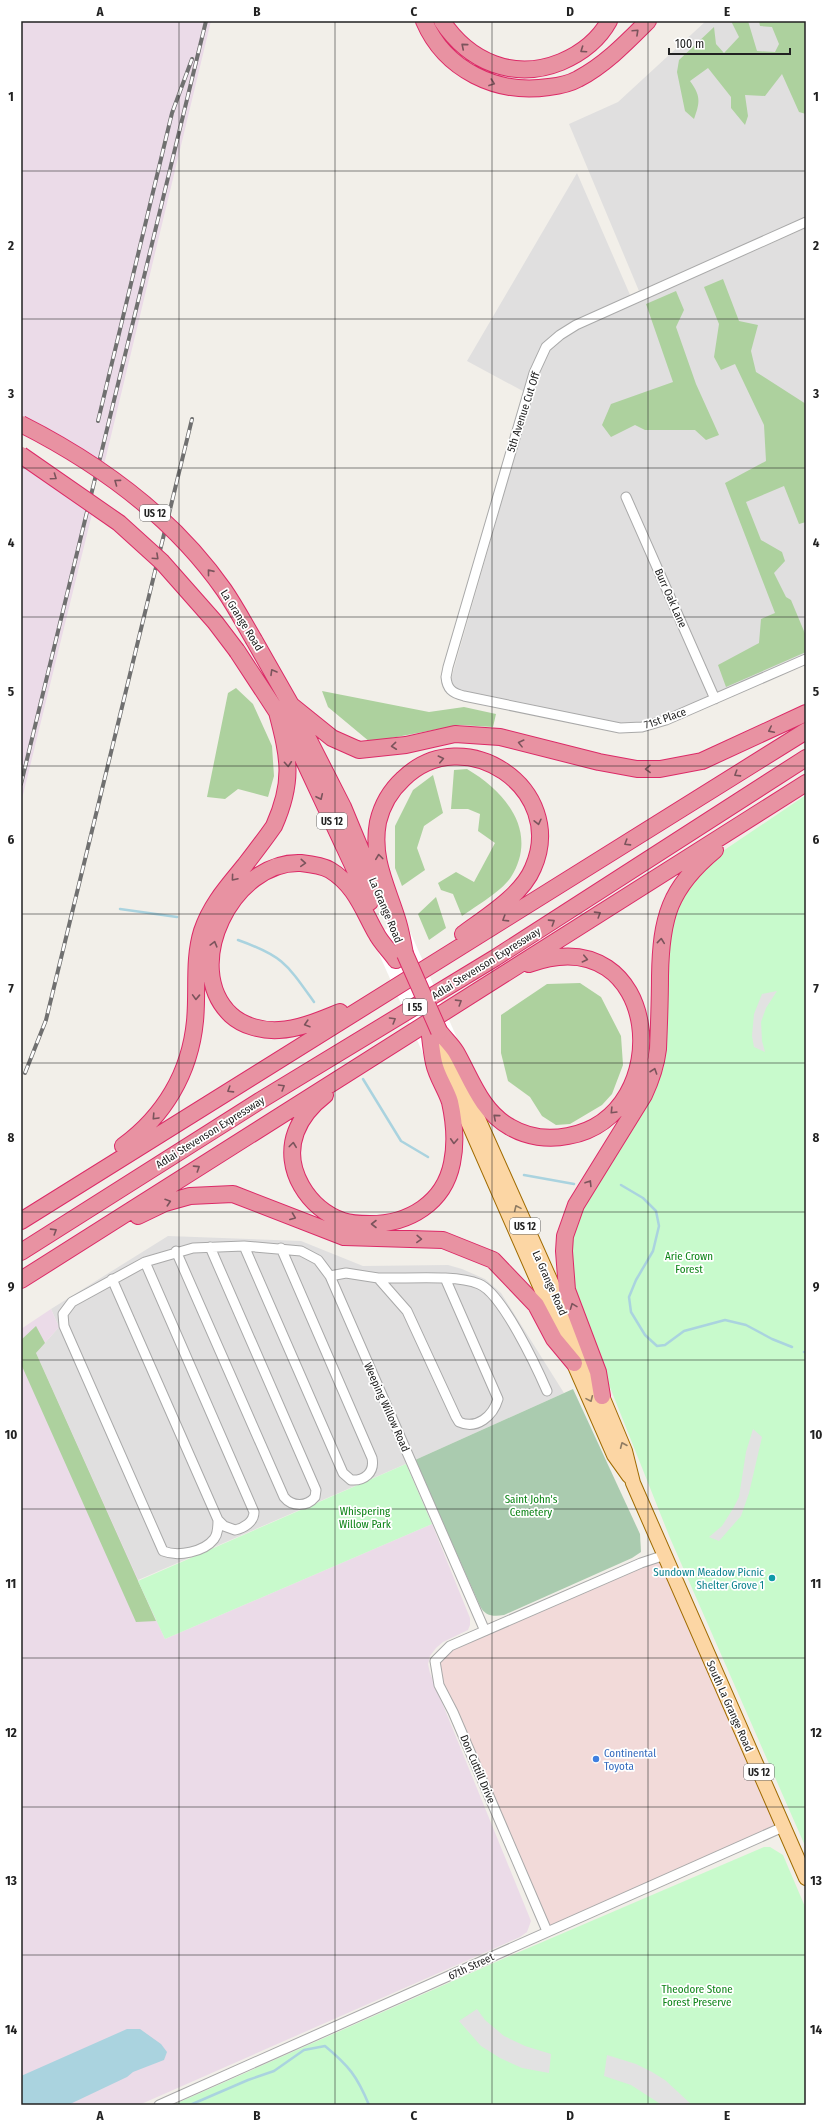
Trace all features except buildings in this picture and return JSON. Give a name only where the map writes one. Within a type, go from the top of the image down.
[{"type":"highway","points":[[424,21],[429,33],[442,50],[456,64],[475,76],[496,85],[515,89],[535,90],[577,80],[599,66],[648,21]]},
{"type":"highway","points":[[442,21],[463,47],[480,58],[510,69],[533,69],[557,63],[587,48],[604,30],[609,21]]},
{"type":"highway","name":"La Grange Road","points":[[21,424],[60,444],[93,464],[132,493],[160,518],[193,552],[224,590],[254,640],[284,708],[343,807],[387,928],[434,1033]]},
{"type":"highway","name":"La Grange Road","points":[[21,455],[119,523],[162,562],[215,622],[284,708]]},
{"type":"highway","points":[[284,708],[332,738],[359,750],[406,745],[455,734],[500,737],[599,762],[637,769],[666,768],[702,761],[806,713]]},
{"type":"highway","points":[[21,1221],[139,1134],[159,1113],[173,1093],[185,1067],[191,1049],[195,1021],[197,956],[202,932],[210,909],[274,826],[287,794],[289,778],[284,708]]},
{"type":"highway","name":"I 55","points":[[21,1221],[382,994],[806,731]]},
{"type":"highway","points":[[387,928],[376,840],[378,822],[384,804],[394,787],[410,772],[427,762],[446,757],[466,757],[499,767],[513,777],[526,792],[534,808],[540,827],[539,844],[533,868],[522,886],[498,908],[460,937],[434,963]]},
{"type":"highway","name":"Adlai Stevenson Expressway","points":[[21,1252],[261,1100],[495,958],[806,758]]},
{"type":"highway","points":[[22,1279],[806,783]]},
{"type":"highway","points":[[602,1396],[598,1372],[567,1290],[564,1251],[565,1236],[576,1205],[644,1095],[656,1064],[660,957],[665,920],[679,888],[690,873],[703,860],[806,783]]},
{"type":"highway","points":[[382,994],[317,1022],[295,1028],[278,1030],[264,1029],[244,1024],[226,1010],[215,994],[210,972],[213,944],[219,927],[229,908],[246,886],[256,878],[283,865],[308,864],[329,870],[345,881],[361,902],[387,928]]},
{"type":"highway","points":[[434,1033],[445,1057],[490,1111],[509,1127],[521,1133],[540,1137],[566,1137],[590,1129],[605,1119],[617,1107],[634,1080],[642,1047],[641,1023],[635,1004],[626,988],[604,966],[582,958],[552,958],[527,965],[482,987]]},
{"type":"highway","points":[[390,1045],[313,1105],[295,1132],[292,1144],[292,1160],[303,1191],[317,1206],[344,1222],[383,1224],[401,1220],[428,1206],[446,1181],[453,1162],[454,1132],[445,1057],[434,1033]]},
{"type":"highway","points":[[22,1279],[44,1272],[140,1214],[165,1203],[190,1196],[233,1194],[344,1237],[443,1240],[494,1260],[536,1305],[554,1339],[574,1363]]},
{"type":"main road","name":"La Grange Road","points":[[445,1057],[602,1396],[625,1451],[633,1483],[665,1555]]},
{"type":"main road","name":"La Grange Road","points":[[445,1057],[614,1455],[633,1483]]},
{"type":"main road","name":"South La Grange Road","points":[[665,1555],[806,1878]]},
{"type":"street","name":"5th Avenue Cut Off","points":[[447,687],[448,667],[526,396],[546,348],[560,335],[576,325],[806,222]]},
{"type":"street","name":"Burr Oak Lane","points":[[626,497],[715,699]]},
{"type":"street","name":"71st Place","points":[[447,687],[454,693],[464,696],[620,728],[642,727],[666,720],[806,659]]},
{"type":"street","name":"Weeping Willow Road","points":[[218,1520],[217,1535],[214,1540],[203,1547],[180,1554],[164,1551],[64,1326],[63,1314],[72,1302],[112,1280],[145,1262],[176,1252],[210,1247],[244,1246],[281,1248],[301,1251],[310,1255],[321,1263],[330,1276],[485,1631]]},
{"type":"street","points":[[244,1246],[343,1473],[350,1480],[362,1479],[372,1471],[372,1458],[281,1248]]},
{"type":"street","points":[[176,1252],[284,1497],[295,1505],[307,1503],[314,1497],[316,1490],[210,1247]]},
{"type":"street","points":[[112,1280],[218,1520],[230,1529],[241,1528],[254,1516],[253,1507],[145,1262]]},
{"type":"street","points":[[330,1276],[346,1273],[378,1278],[445,1278],[481,1284],[491,1293],[517,1330],[548,1391]]},
{"type":"street","points":[[378,1278],[407,1311],[456,1417],[459,1422],[468,1424],[487,1419],[495,1408],[498,1399],[445,1278]]},
{"type":"street","points":[[485,1631],[641,1563],[665,1555]]},
{"type":"street","name":"Don Cuttill Drive","points":[[485,1631],[450,1646],[435,1661],[439,1685],[456,1719],[547,1931]]},
{"type":"street","name":"67th Street","points":[[159,2105],[450,1977],[547,1931],[783,1827]]},
{"type":"shaded area","points":[[21,21],[211,21],[104,465],[21,417]]},
{"type":"shaded area","points":[[706,21],[806,21],[806,218],[639,291],[569,124],[618,102]]},
{"type":"shaded area","points":[[577,173],[634,304],[806,228],[806,656],[664,718],[637,724],[609,723],[462,692],[456,689],[451,679],[532,396],[467,361]]},
{"type":"shaded area","points":[[21,466],[92,514],[21,803]]},
{"type":"shaded area","points":[[777,991],[766,1008],[761,1022],[762,1041],[765,1052],[754,1047],[752,1036],[754,1014],[762,994]]},
{"type":"shaded area","points":[[168,1236],[301,1241],[363,1266],[448,1265],[462,1269],[485,1279],[501,1293],[564,1393],[415,1460],[138,1580],[36,1353],[59,1327],[51,1309]]},
{"type":"shaded area","points":[[51,1309],[59,1327],[36,1353],[165,1639],[432,1524],[470,1618],[470,1625],[468,1630],[443,1642],[436,1648],[430,1656],[428,1664],[430,1673],[531,1921],[527,1932],[520,1937],[139,2105],[21,2105],[21,1329]]},
{"type":"shaded area","points":[[753,1429],[762,1437],[749,1493],[741,1516],[719,1541],[709,1537],[722,1526],[739,1497],[746,1452]]},
{"type":"shaded area","points":[[665,1558],[779,1826],[548,1928],[441,1685],[439,1662],[453,1648],[642,1565]]},
{"type":"shaded area","points":[[477,2009],[485,2020],[504,2036],[525,2046],[551,2054],[549,2073],[522,2068],[500,2058],[481,2046],[459,2021]]},
{"type":"shaded area","points":[[607,2055],[636,2064],[652,2072],[665,2080],[692,2105],[662,2105],[631,2085],[604,2076]]},
{"type":"green space","points":[[731,21],[748,21],[757,51],[775,52],[779,44],[772,27],[760,26],[759,21],[806,21],[806,114],[799,112],[782,74],[765,96],[745,95],[748,116],[745,125],[731,108],[731,97],[708,68],[690,81],[698,95],[698,103],[694,119],[685,111],[677,72],[679,60],[714,27],[716,44],[724,53],[739,37]]},
{"type":"green space","points":[[723,279],[739,321],[758,325],[751,351],[756,372],[806,404],[806,522],[799,524],[784,486],[746,502],[761,540],[782,552],[785,561],[774,573],[786,597],[791,600],[806,636],[806,652],[726,687],[718,665],[759,643],[761,619],[775,613],[725,483],[766,461],[764,425],[735,364],[721,370],[714,357],[719,324],[704,287]]},
{"type":"green space","points":[[676,291],[684,310],[676,327],[696,384],[719,435],[706,440],[695,430],[645,430],[635,425],[611,437],[602,425],[611,404],[673,382],[646,304]]},
{"type":"green space","points":[[236,688],[253,704],[272,746],[274,776],[268,797],[238,789],[225,799],[207,797],[228,693]]},
{"type":"green space","points":[[322,691],[429,712],[464,707],[496,714],[493,727],[460,725],[370,742],[328,707]]},
{"type":"green space","points":[[467,769],[481,778],[505,801],[514,815],[520,829],[521,844],[519,860],[507,882],[502,888],[462,916],[453,894],[441,890],[438,883],[456,872],[474,882],[495,843],[478,831],[480,814],[468,809],[451,809],[454,770]]},
{"type":"green space","points":[[433,775],[443,813],[424,826],[417,848],[425,870],[402,886],[395,868],[395,826],[413,790]]},
{"type":"green space","name":"Arie Crown Forest","points":[[806,795],[806,1848],[670,1538],[590,1337],[572,1284],[572,1255],[573,1229],[584,1203],[647,1104],[664,1067],[670,935],[677,909],[699,874],[717,855]]},
{"type":"green space","points":[[436,897],[446,928],[429,940],[418,914]]},
{"type":"green space","points":[[580,983],[601,997],[621,1036],[623,1065],[612,1094],[602,1105],[570,1124],[556,1125],[542,1116],[530,1097],[508,1081],[501,1053],[501,1015],[547,984]]},
{"type":"green space","points":[[36,1326],[45,1343],[36,1353],[156,1621],[136,1622],[21,1364],[21,1340]]},
{"type":"green space","name":"Saint John's Cemetery","points":[[573,1389],[640,1534],[641,1552],[632,1558],[504,1615],[496,1616],[487,1614],[480,1606],[415,1460]]},
{"type":"green space","name":"Whispering Willow Park","points":[[406,1464],[432,1524],[165,1639],[138,1581]]},
{"type":"green space","name":"Theodore Stone Forest Preserve","points":[[764,1847],[770,1847],[783,1855],[806,1909],[806,2105],[173,2105],[498,1961]]},
{"type":"water","points":[[127,2029],[140,2029],[161,2044],[167,2052],[164,2060],[133,2072],[127,2077],[68,2105],[21,2105],[21,2076]]},
{"type":"pier","points":[[404,918],[461,1047],[429,1067],[372,938]]},
{"type":"waterway","points":[[120,909],[177,917]]},
{"type":"waterway","points":[[238,940],[265,951],[283,963],[314,1002]]},
{"type":"waterway","points":[[363,1079],[401,1141],[428,1157]]},
{"type":"waterway","points":[[524,1175],[574,1184]]},
{"type":"waterway","points":[[621,1185],[643,1198],[656,1211],[659,1226],[653,1251],[636,1280],[629,1297],[631,1312],[645,1335],[657,1346],[665,1345],[684,1331],[725,1320],[746,1325],[772,1339],[792,1347]]},
{"type":"waterway","points":[[190,2105],[248,2080],[274,2071],[304,2050],[325,2046],[352,2072],[369,2105]]},
{"type":"railway","points":[[21,784],[206,21]]},
{"type":"railway","points":[[98,421],[172,113],[192,59]]},
{"type":"railway","points":[[25,1073],[46,1020],[192,419]]},
{"type":"place","name":"Sundown Meadow Picnic Shelter Grove 1","points":[[772,1578]]},
{"type":"place","name":"Continental Toyota","points":[[596,1759]]}]
